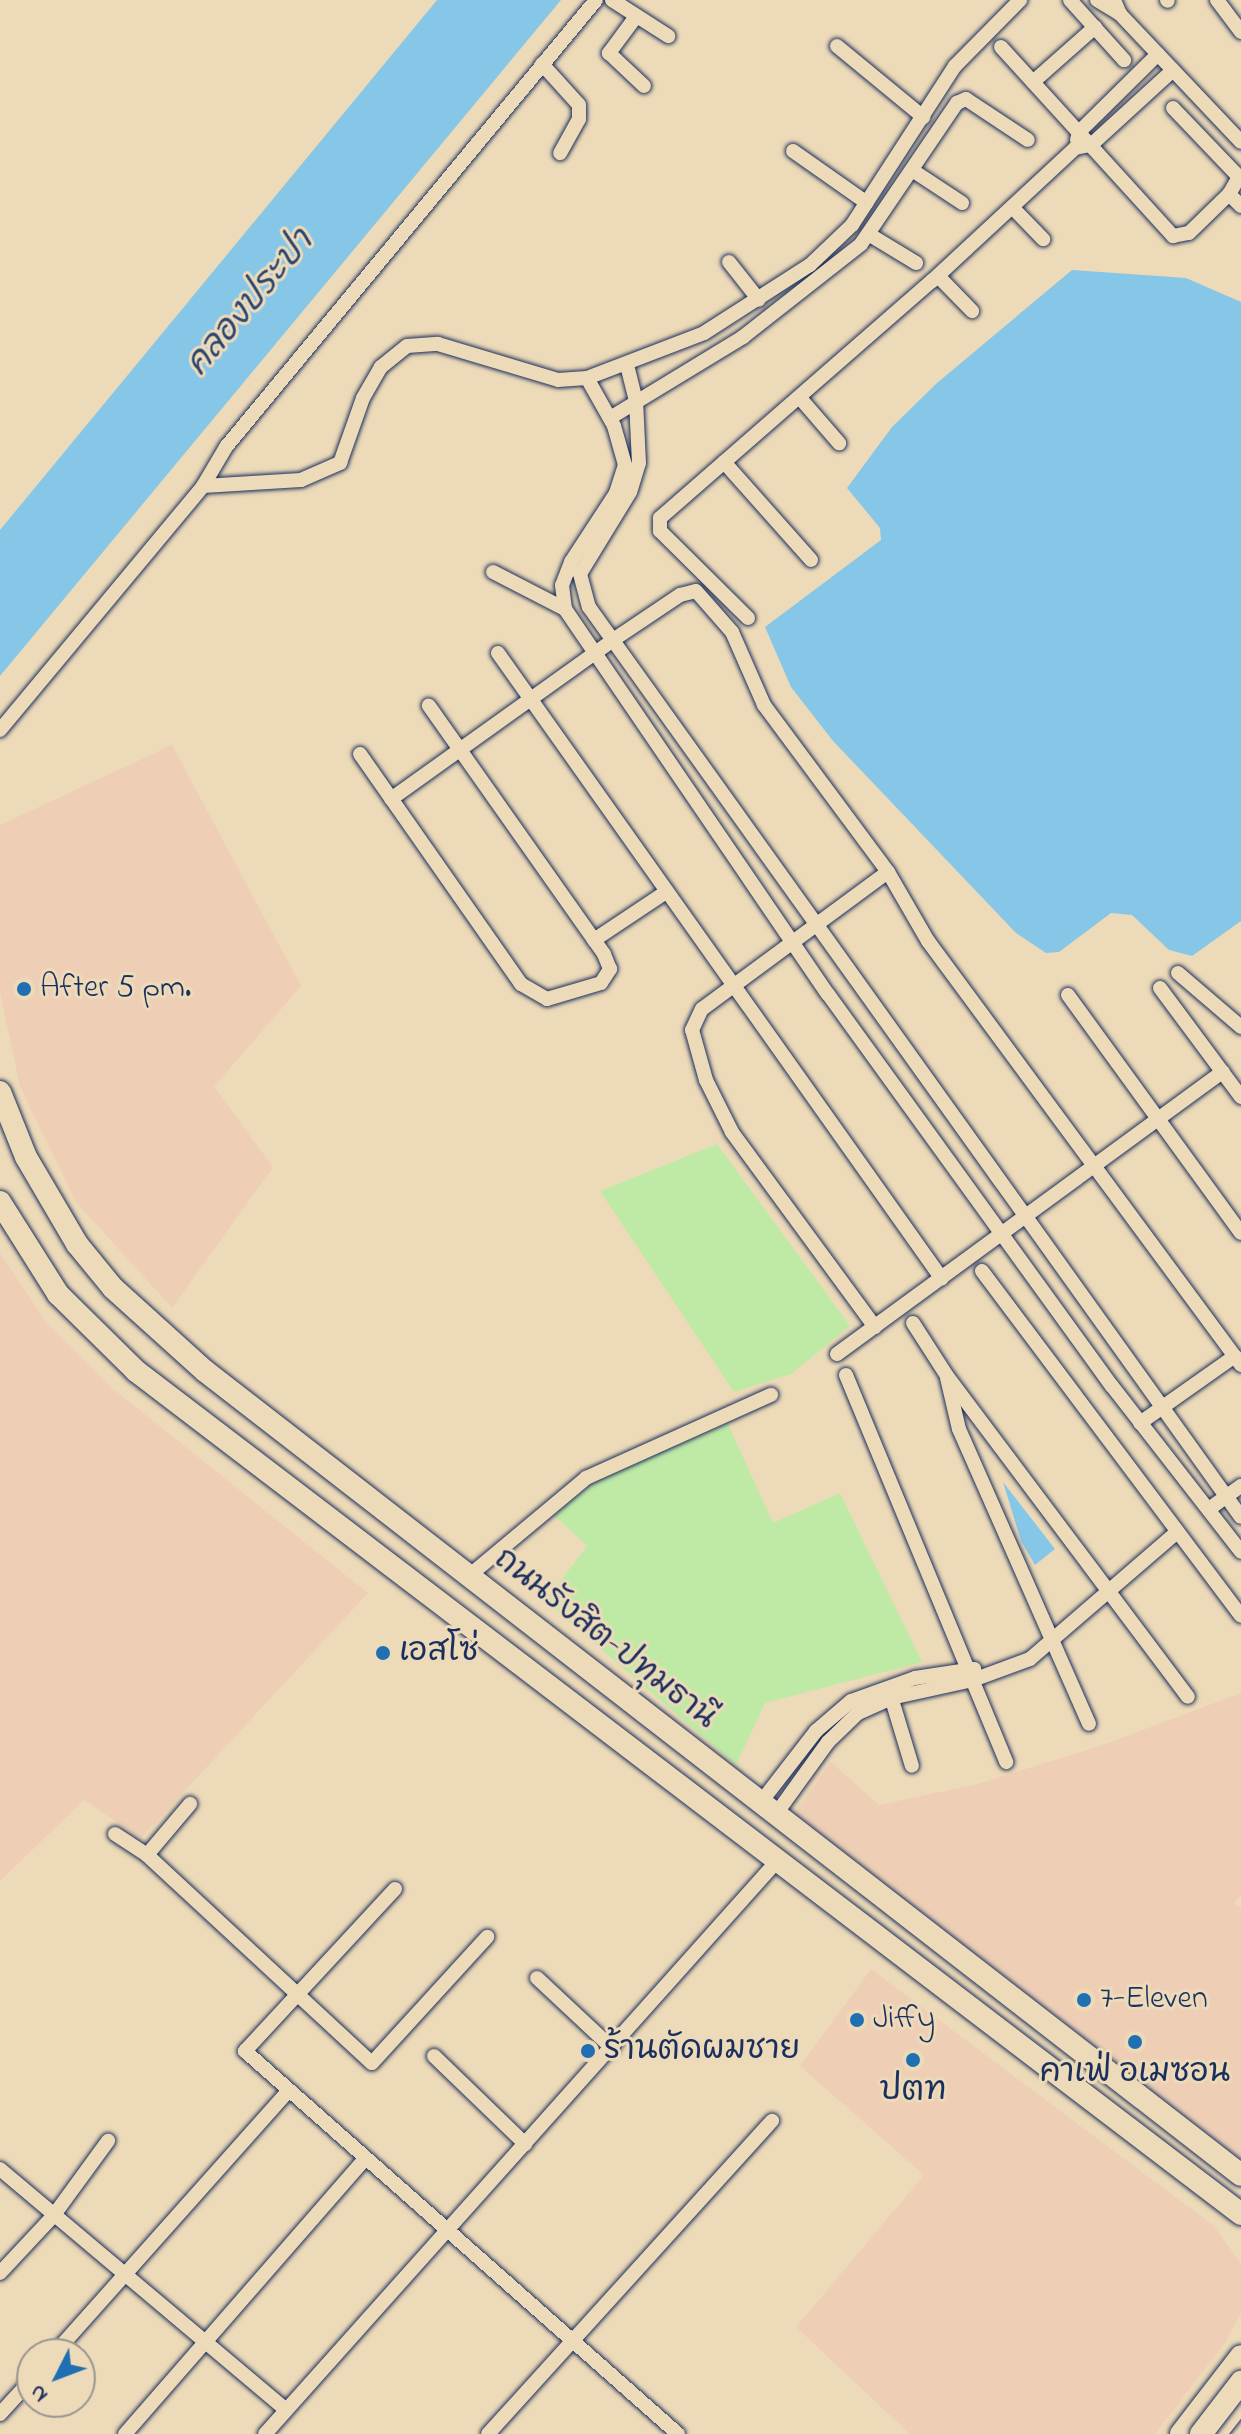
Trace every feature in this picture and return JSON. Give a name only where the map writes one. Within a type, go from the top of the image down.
[{"type":"main road","name":"ถนนรังสิต-ปทุมธานี","points":[[0,1092],[41,1188],[113,1288],[205,1371],[1241,2172]]},
{"type":"main road","points":[[0,1202],[58,1294],[136,1371],[1241,2214]]},
{"type":"main road","points":[[655,1767],[678,1738]]},
{"type":"main road","points":[[1193,2176],[1241,2226]]},
{"type":"main road","points":[[1181,2434],[1241,2356]]},
{"type":"main road","points":[[1201,2434],[1241,2382]]},
{"type":"main road","points":[[1204,2404],[1216,2398],[1239,2406],[1215,2434]]},
{"type":"street","points":[[0,730],[203,486],[226,447],[596,0]]},
{"type":"street","points":[[612,0],[635,18],[668,36]]},
{"type":"street","points":[[203,486],[301,480],[340,463],[363,398],[381,367],[407,346],[438,344],[558,380],[587,378],[704,333],[810,265],[867,203],[955,66],[1020,0]]},
{"type":"street","points":[[1070,0],[1124,60]]},
{"type":"street","points":[[1097,0],[1117,7],[1241,142]]},
{"type":"street","points":[[1217,0],[1241,32]]},
{"type":"street","points":[[635,18],[609,53],[644,86]]},
{"type":"street","points":[[1033,82],[1095,27]]},
{"type":"street","points":[[837,46],[923,117]]},
{"type":"street","points":[[1001,47],[1178,238],[1229,194],[1239,177],[1173,108]]},
{"type":"street","points":[[1075,148],[1079,132],[1158,54]]},
{"type":"street","points":[[542,64],[579,105],[579,119],[560,153]]},
{"type":"street","points":[[748,618],[673,546],[658,524],[664,512],[938,276],[1075,148],[1091,145],[1173,70]]},
{"type":"street","points":[[610,418],[743,337],[870,235],[962,100],[1028,140]]},
{"type":"street","points":[[793,151],[867,203]]},
{"type":"street","points":[[912,170],[962,203]]},
{"type":"street","points":[[1229,194],[1241,206]]},
{"type":"street","points":[[1012,207],[1043,239]]},
{"type":"street","points":[[870,235],[916,263]]},
{"type":"street","points":[[729,262],[759,300]]},
{"type":"street","points":[[938,276],[972,311]]},
{"type":"street","points":[[627,365],[636,400],[639,463],[630,492],[580,574],[589,607],[813,926],[1241,1517]]},
{"type":"street","points":[[587,378],[610,418],[625,465],[616,493],[571,562],[562,585],[565,609],[593,655],[928,1133],[1071,1331],[1241,1552]]},
{"type":"street","points":[[800,398],[839,443]]},
{"type":"street","points":[[724,462],[811,560]]},
{"type":"street","points":[[493,572],[565,609]]},
{"type":"street","points":[[391,799],[613,640],[680,595],[696,591],[739,642],[764,705],[888,872],[928,941],[1238,1361],[1161,1406],[1140,1423]]},
{"type":"street","points":[[498,653],[529,701],[942,1279]]},
{"type":"street","points":[[360,754],[508,968],[535,995],[562,997],[601,983],[610,969],[594,940],[458,752],[429,706]]},
{"type":"street","points":[[875,1327],[732,1132],[706,1080],[693,1022],[732,985],[888,872]]},
{"type":"street","points":[[594,940],[666,892]]},
{"type":"street","points":[[1178,973],[1241,1027]]},
{"type":"street","points":[[1160,988],[1241,1097]]},
{"type":"street","points":[[1068,995],[1241,1233]]},
{"type":"street","points":[[837,1354],[1223,1072]]},
{"type":"street","points":[[928,1133],[952,1117]]},
{"type":"street","points":[[982,1271],[1241,1616]]},
{"type":"street","points":[[1071,1331],[1094,1314]]},
{"type":"street","points":[[913,1323],[947,1376],[1188,1697]]},
{"type":"street","points":[[846,1375],[1006,1762]]},
{"type":"street","points":[[947,1376],[959,1429],[1056,1641],[1089,1724]]},
{"type":"street","points":[[469,1576],[586,1478],[771,1395]]},
{"type":"street","points":[[1209,1509],[1241,1486]]},
{"type":"street","points":[[768,1808],[828,1718],[851,1701],[970,1674],[990,1673],[1030,1659],[1056,1641],[1177,1532]]},
{"type":"street","points":[[889,1692],[912,1766]]},
{"type":"street","points":[[147,1855],[190,1804]]},
{"type":"street","points":[[115,1834],[147,1855],[372,2063],[487,1937]]},
{"type":"street","points":[[265,2434],[778,1860]]},
{"type":"street","points":[[395,1889],[245,2051],[678,2434]]},
{"type":"street","points":[[537,1978],[612,2048]]},
{"type":"street","points":[[434,2056],[525,2144]]},
{"type":"street","points":[[69,2338],[288,2091]]},
{"type":"street","points":[[488,2434],[772,2121]]},
{"type":"street","points":[[0,2273],[54,2215],[108,2141]]},
{"type":"street","points":[[125,2434],[365,2159]]},
{"type":"street","points":[[0,2169],[286,2410]]},
{"type":"street","points":[[0,2414],[16,2396]]},
{"type":"shaded area","points":[[172,745],[301,986],[214,1087],[273,1167],[172,1308],[76,1202],[20,1087],[0,992],[0,825]]},
{"type":"shaded area","points":[[0,1253],[46,1322],[112,1388],[368,1593],[141,1838],[84,1800],[0,1881]]},
{"type":"shaded area","points":[[1241,1693],[1241,1895],[1234,1903],[1241,1908],[1241,2159],[795,1813],[831,1762],[879,1805],[974,1785],[1100,1746]]},
{"type":"shaded area","points":[[871,1969],[1214,2226],[1241,2264],[1241,2313],[1225,2343],[1155,2434],[910,2434],[796,2327],[924,2175],[800,2066]]},
{"type":"green space","points":[[717,1144],[850,1326],[791,1374],[734,1392],[600,1191]]},
{"type":"green space","points":[[728,1424],[773,1523],[840,1493],[922,1662],[765,1703],[736,1765],[545,1601],[587,1546],[553,1514],[605,1475]]},
{"type":"water","name":"คลองประปา","points":[[437,0],[561,0],[0,676],[0,530]]},
{"type":"water","points":[[1072,270],[1186,278],[1241,302],[1241,921],[1192,956],[1169,950],[1132,915],[1111,913],[1059,952],[1046,953],[1016,933],[833,741],[791,687],[765,627],[881,540],[880,528],[847,488],[892,427],[937,383]]},
{"type":"water","points":[[1003,1482],[1055,1549],[1035,1565],[1021,1541]]},
{"type":"place","name":"After 5 pm.","points":[[24,989]]},
{"type":"place","name":"เอสโซ่","points":[[383,1653]]},
{"type":"place","name":"7-Eleven","points":[[1084,2000]]},
{"type":"place","name":"Jiffy","points":[[857,2020]]},
{"type":"place","name":"คาเฟ่ อเมซอน","points":[[1135,2042]]},
{"type":"place","name":"ร้านตัดผมชาย","points":[[588,2051]]},
{"type":"place","name":"ปตท","points":[[913,2060]]}]
